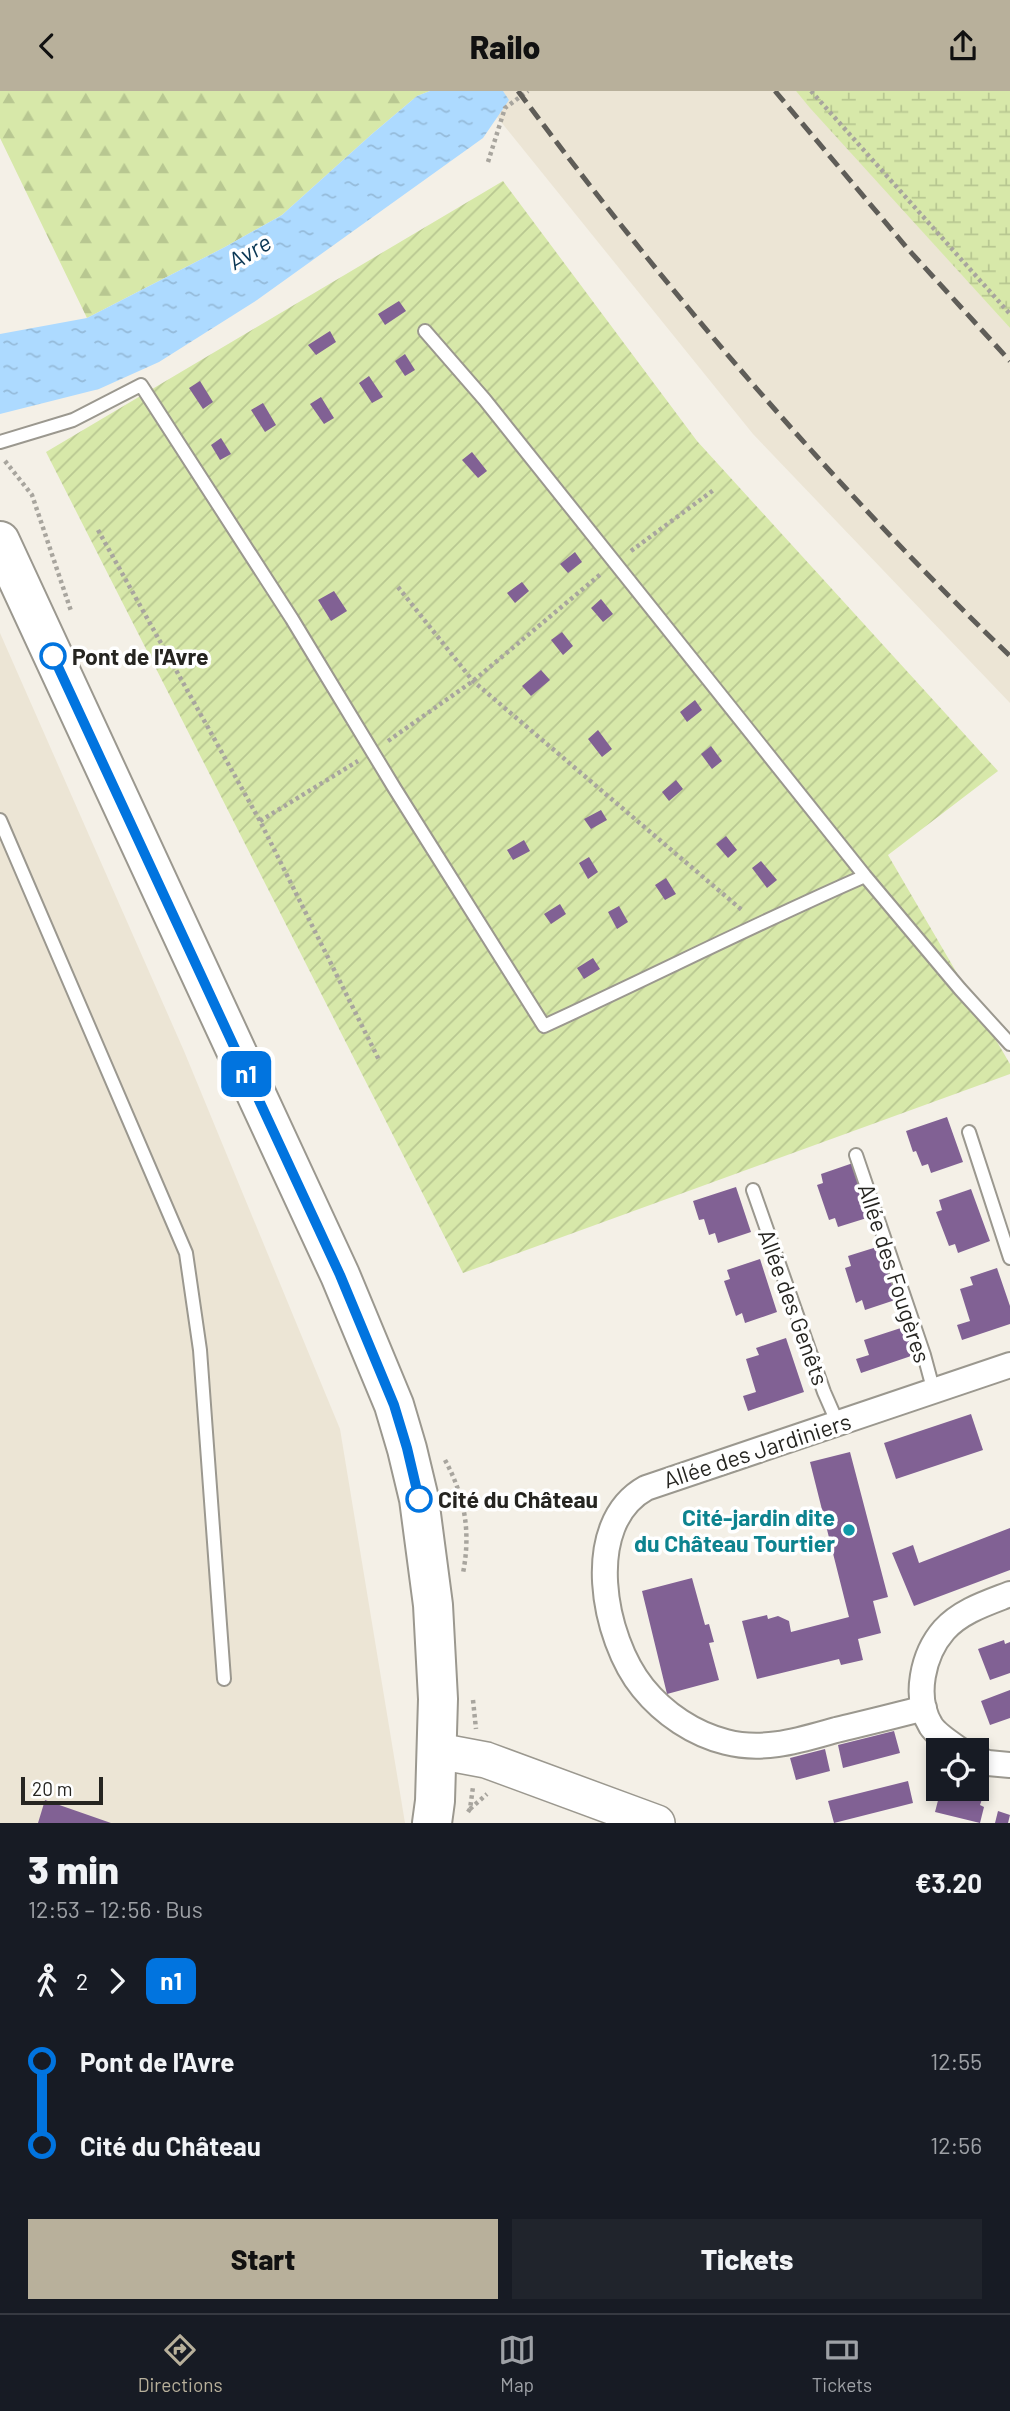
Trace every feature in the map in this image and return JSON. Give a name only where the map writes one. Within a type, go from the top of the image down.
[{"type":"main road","points":[[0,541],[340,1275],[394,1405],[419,1499],[432,1594],[438,1699],[438,1752],[432,1823]]},
{"type":"street","name":"Allée des Jardiniers","points":[[924,1708],[781,1744],[753,1746],[727,1742],[703,1734],[677,1720],[656,1703],[631,1670],[616,1636],[604,1583],[605,1559],[616,1517],[633,1495],[646,1488],[1010,1365]]},
{"type":"street","points":[[945,1738],[932,1727],[924,1708],[921,1688],[933,1646],[944,1629],[975,1607],[1010,1594]]},
{"type":"street","points":[[438,1752],[486,1760],[657,1823]]},
{"type":"street","points":[[989,1763],[1010,1765]]},
{"type":"lane","points":[[425,331],[485,400],[865,876],[1010,1044]]},
{"type":"lane","points":[[0,442],[73,420],[141,385],[292,619],[544,1026],[648,979],[757,924],[865,876]]},
{"type":"lane","points":[[0,820],[186,1253],[200,1350],[224,1679]]},
{"type":"lane","points":[[969,1132],[1010,1258]]},
{"type":"lane","name":"Allée des Fougères","points":[[856,1155],[934,1392]]},
{"type":"lane","name":"Allée des Genêts","points":[[753,1190],[824,1392],[838,1423]]},
{"type":"path","points":[[488,162],[505,108],[528,91]]},
{"type":"path","points":[[811,91],[1010,314]]},
{"type":"path","points":[[260,821],[373,752],[473,681],[614,563],[715,489]]},
{"type":"path","points":[[98,530],[260,821],[379,1060]]},
{"type":"path","points":[[398,587],[473,681],[757,924]]},
{"type":"shaded area","points":[[476,91],[796,91],[1010,328],[1010,703],[753,434]]},
{"type":"shaded area","points":[[0,633],[184,1051],[340,1429],[405,1823],[0,1823]]},
{"type":"green space","points":[[0,91],[430,91],[417,96],[282,215],[87,318],[0,138]]},
{"type":"green space","points":[[796,91],[1010,91],[1010,328],[810,108]]},
{"type":"green space","points":[[503,181],[697,441],[998,771],[888,855],[1010,1064],[1010,1074],[463,1273],[46,452]]},
{"type":"water","name":"Avre","points":[[430,91],[503,91],[509,100],[483,138],[257,300],[159,362],[99,389],[0,414],[0,334],[87,318],[282,215],[417,96]]},
{"type":"building","points":[[399,301],[406,311],[385,325],[378,314]]},
{"type":"building","points":[[330,331],[336,342],[316,355],[308,345]]},
{"type":"building","points":[[405,354],[415,370],[405,376],[395,361]]},
{"type":"building","points":[[369,376],[383,397],[372,403],[359,383]]},
{"type":"building","points":[[200,381],[213,402],[203,409],[189,388]]},
{"type":"building","points":[[321,397],[334,418],[324,424],[310,404]]},
{"type":"building","points":[[263,403],[276,425],[265,432],[251,410]]},
{"type":"building","points":[[221,438],[231,454],[220,460],[211,445]]},
{"type":"building","points":[[472,452],[487,471],[478,478],[462,460]]},
{"type":"building","points":[[575,552],[582,562],[568,573],[560,564]]},
{"type":"building","points":[[522,582],[529,591],[515,603],[507,593]]},
{"type":"building","points":[[334,591],[347,611],[331,621],[318,600]]},
{"type":"building","points":[[601,599],[613,614],[603,622],[591,608]]},
{"type":"building","points":[[562,632],[573,646],[563,655],[551,640]]},
{"type":"building","points":[[541,670],[550,680],[531,696],[522,686]]},
{"type":"building","points":[[695,700],[702,710],[687,722],[680,712]]},
{"type":"building","points":[[598,730],[612,749],[602,757],[588,739]]},
{"type":"building","points":[[711,746],[722,761],[712,769],[701,754]]},
{"type":"building","points":[[676,780],[683,789],[669,801],[662,792]]},
{"type":"building","points":[[601,810],[607,820],[591,829],[584,819]]},
{"type":"building","points":[[726,836],[737,850],[728,858],[716,844]]},
{"type":"building","points":[[524,840],[530,851],[513,860],[507,850]]},
{"type":"building","points":[[589,857],[598,872],[588,879],[579,863]]},
{"type":"building","points":[[761,861],[777,880],[767,888],[752,868]]},
{"type":"building","points":[[666,878],[676,894],[665,900],[655,885]]},
{"type":"building","points":[[560,904],[566,914],[551,924],[544,914]]},
{"type":"building","points":[[619,906],[628,922],[617,929],[608,912]]},
{"type":"building","points":[[593,958],[600,969],[584,979],[577,968]]},
{"type":"building","points":[[947,1117],[963,1162],[931,1173],[928,1164],[922,1166],[916,1151],[913,1152],[906,1131]]},
{"type":"building","points":[[853,1163],[870,1217],[838,1227],[835,1218],[829,1220],[817,1185],[823,1183],[821,1174]]},
{"type":"building","points":[[736,1187],[751,1232],[718,1243],[715,1233],[709,1235],[704,1219],[699,1220],[693,1201]]},
{"type":"building","points":[[971,1189],[990,1241],[958,1253],[955,1244],[949,1246],[936,1212],[942,1210],[939,1200]]},
{"type":"building","points":[[880,1246],[898,1299],[865,1310],[862,1300],[856,1303],[845,1268],[851,1266],[848,1256]]},
{"type":"building","points":[[760,1259],[777,1312],[745,1323],[742,1313],[736,1316],[724,1281],[730,1279],[727,1270]]},
{"type":"building","points":[[997,1268],[1010,1306],[1010,1324],[962,1340],[957,1325],[970,1321],[960,1289],[973,1285],[970,1277]]},
{"type":"building","points":[[907,1326],[917,1354],[861,1373],[856,1359],[869,1355],[864,1340]]},
{"type":"building","points":[[786,1338],[804,1392],[748,1411],[743,1396],[756,1392],[746,1359],[759,1355],[756,1348]]},
{"type":"building","points":[[971,1414],[983,1450],[896,1479],[884,1443]]},
{"type":"building","name":"Cité-jardin dite du Château Tourtier","points":[[850,1452],[888,1597],[873,1601],[881,1633],[858,1639],[863,1660],[841,1665],[839,1659],[757,1679],[742,1621],[767,1615],[768,1619],[778,1616],[789,1621],[791,1632],[849,1617],[810,1462]]},
{"type":"building","points":[[1010,1528],[1010,1570],[914,1606],[892,1553],[913,1545],[919,1563]]},
{"type":"building","points":[[692,1578],[705,1625],[709,1624],[714,1642],[709,1643],[719,1680],[667,1694],[642,1591]]},
{"type":"building","points":[[1004,1640],[1005,1644],[1010,1642],[1010,1673],[990,1680],[978,1649]]},
{"type":"building","points":[[1010,1690],[1010,1718],[990,1725],[981,1701]]},
{"type":"building","points":[[894,1731],[900,1753],[843,1768],[838,1745]]},
{"type":"building","points":[[825,1749],[830,1771],[796,1780],[790,1758]]},
{"type":"building","points":[[908,1781],[913,1803],[834,1823],[828,1801]]},
{"type":"building","points":[[45,1800],[111,1823],[38,1823]]},
{"type":"building","points":[[938,1801],[981,1801],[980,1805],[984,1807],[980,1823],[935,1812]]},
{"type":"building","points":[[998,1811],[1010,1815],[1008,1823],[995,1823]]},
{"type":"railway","points":[[518,91],[632,239],[752,384],[878,523],[1010,656]]},
{"type":"railway","points":[[775,91],[907,248],[1010,361]]},
{"type":"bus line","name":"n1","points":[[53,656],[340,1275],[394,1405],[419,1499]]},
{"type":"place","name":"Pont de l'Avre","points":[[53,656]]},
{"type":"place","name":"Cité du Château","points":[[419,1499]]},
{"type":"place","name":"Cité-jardin dite du Château Tourtier","points":[[849,1530]]}]
